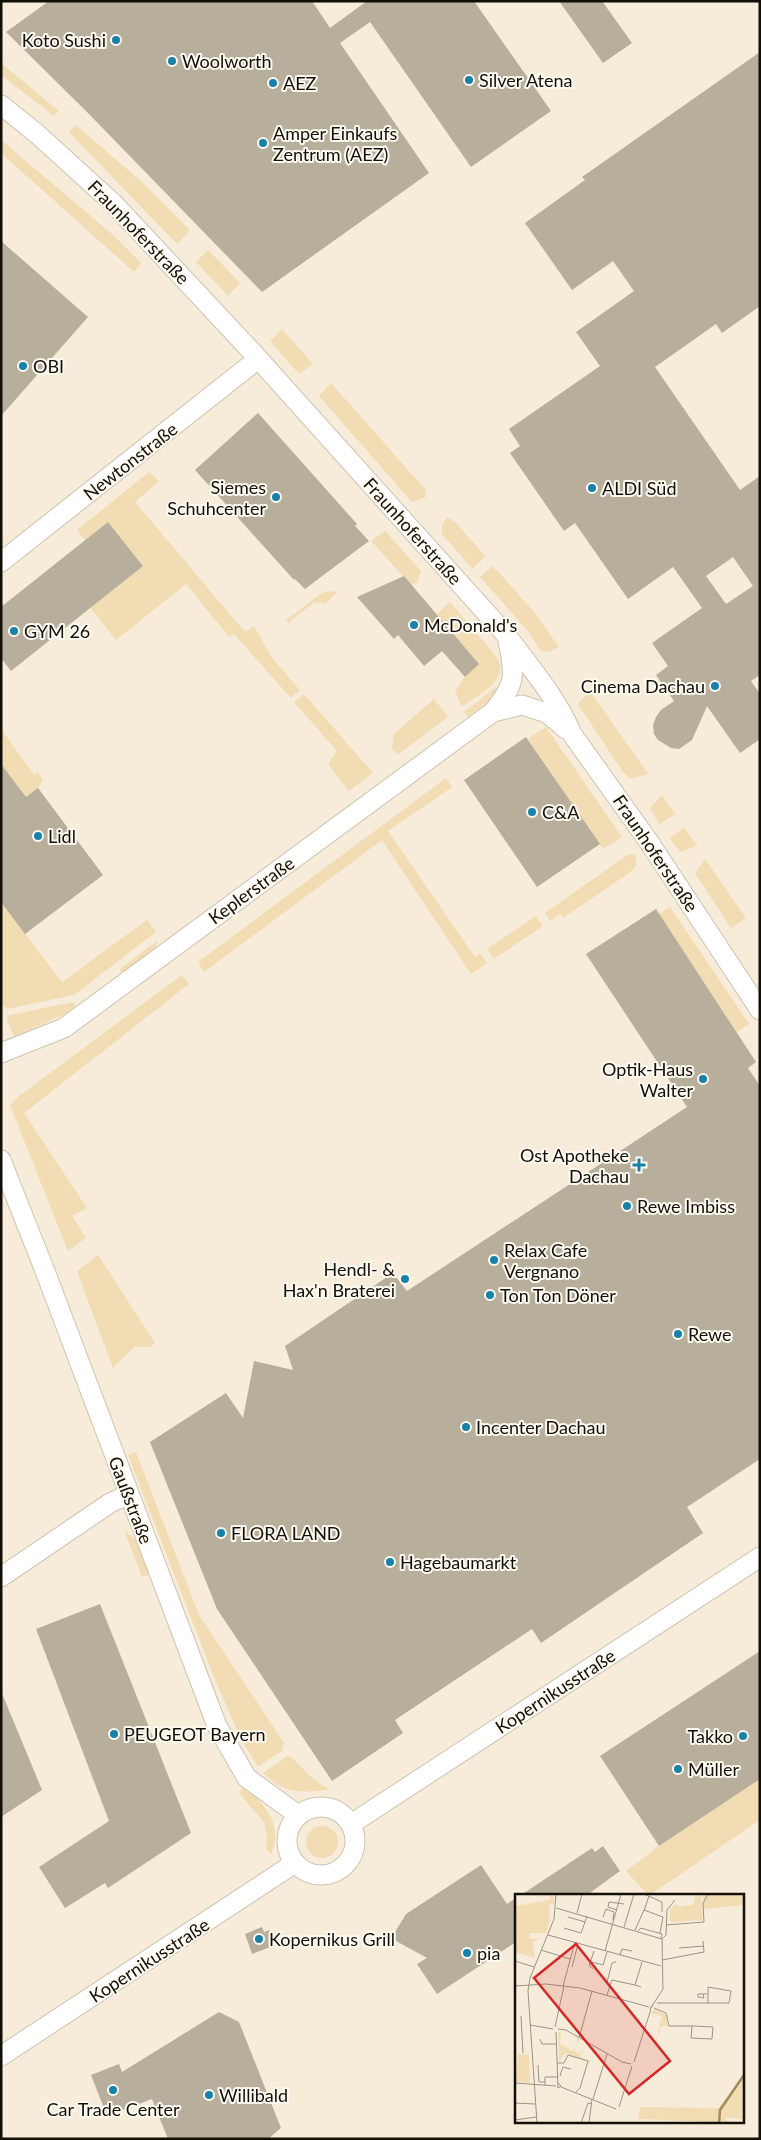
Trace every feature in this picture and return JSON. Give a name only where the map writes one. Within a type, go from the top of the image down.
[{"type":"street","name":"Fraunhoferstraße","points":[[1,105],[50,145],[113,203],[258,359],[507,636],[566,718],[572,734],[649,842],[760,1010]]},
{"type":"street","name":"Newtonstraße","points":[[8,557],[258,359]]},
{"type":"street","name":"Keplerstraße","points":[[1,1053],[64,1028],[493,712],[505,697],[512,682],[513,665],[507,636]]},
{"type":"street","name":"Keplerstraße","points":[[493,712],[522,705],[547,714],[572,734]]},
{"type":"street","name":"Gaußstraße","points":[[1,1160],[45,1271],[217,1726],[247,1778],[298,1815]]},
{"type":"street","points":[[1,1577],[110,1503],[128,1494]]},
{"type":"street","name":"Kopernikusstraße","points":[[351,1824],[760,1557]]},
{"type":"street","points":[[327,1807],[345,1816],[351,1824],[355,1835],[355,1846],[352,1857],[345,1866],[336,1872],[325,1875],[304,1871],[295,1863],[287,1844],[292,1824],[298,1815],[312,1808],[327,1807]]},
{"type":"street","name":"Kopernikusstraße","points":[[1,2056],[295,1863]]},
{"type":"shaded area","points":[[1,63],[59,111],[54,116],[1,75]]},
{"type":"shaded area","points":[[76,125],[144,184],[190,230],[177,244],[69,132]]},
{"type":"shaded area","points":[[1,140],[113,235],[141,263],[134,272],[1,153]]},
{"type":"shaded area","points":[[208,250],[240,283],[228,296],[196,262]]},
{"type":"shaded area","points":[[282,329],[313,364],[299,374],[270,341]]},
{"type":"shaded area","points":[[331,383],[425,489],[426,497],[412,502],[319,396]]},
{"type":"shaded area","points":[[149,472],[159,481],[135,502],[245,632],[254,626],[272,658],[300,690],[291,698],[234,634],[229,637],[186,584],[116,640],[90,607],[143,565],[108,522],[85,540],[77,530]]},
{"type":"shaded area","points":[[447,517],[456,523],[485,556],[473,569],[442,534],[442,525]]},
{"type":"shaded area","points":[[385,531],[421,571],[417,582],[411,585],[371,541]]},
{"type":"shaded area","points":[[493,566],[534,612],[559,647],[548,652],[541,651],[527,630],[480,577]]},
{"type":"shaded area","points":[[329,591],[338,592],[325,604],[313,603],[288,623],[286,620],[322,593]]},
{"type":"shaded area","points":[[450,602],[500,663],[500,671],[492,685],[462,707],[455,691],[465,677],[479,664],[437,614]]},
{"type":"shaded area","points":[[499,685],[502,689],[499,693],[468,717],[464,712]]},
{"type":"shaded area","points":[[590,691],[648,774],[631,779],[623,772],[578,704]]},
{"type":"shaded area","points":[[304,694],[373,773],[349,791],[328,764],[337,751],[294,702]]},
{"type":"shaded area","points":[[434,699],[448,717],[397,755],[392,748],[394,734]]},
{"type":"shaded area","points":[[546,727],[622,837],[603,849],[528,739]]},
{"type":"shaded area","points":[[1,729],[34,775],[38,772],[43,780],[38,788],[26,797],[1,764]]},
{"type":"shaded area","points":[[446,778],[452,787],[388,831],[475,957],[480,953],[487,963],[471,974],[382,840],[204,972],[198,962]]},
{"type":"shaded area","points":[[662,795],[675,814],[660,824],[650,808]]},
{"type":"shaded area","points":[[684,827],[697,846],[680,852],[670,838]]},
{"type":"shaded area","points":[[629,854],[634,854],[636,857],[636,865],[632,871],[563,918],[560,914],[550,921],[545,913]]},
{"type":"shaded area","points":[[705,859],[746,918],[731,928],[695,873]]},
{"type":"shaded area","points":[[1,902],[62,982],[147,920],[156,932],[74,995],[7,1009],[1,1004]]},
{"type":"shaded area","points":[[670,907],[749,1024],[737,1032],[659,914]]},
{"type":"shaded area","points":[[536,916],[543,926],[494,959],[487,949]]},
{"type":"shaded area","points":[[158,940],[155,949],[124,973],[119,970]]},
{"type":"shaded area","points":[[182,975],[189,984],[24,1113],[87,1208],[72,1216],[86,1238],[68,1251],[10,1105],[19,1096]]},
{"type":"shaded area","points":[[74,1002],[75,1009],[14,1037],[7,1019],[10,1015]]},
{"type":"shaded area","points":[[98,1255],[155,1343],[150,1347],[134,1347],[113,1368],[77,1271]]},
{"type":"shaded area","points":[[136,1452],[199,1615],[284,1743],[282,1751],[258,1767],[239,1735],[212,1672],[128,1455]]},
{"type":"shaded area","points":[[124,1530],[138,1542],[151,1574],[142,1577]]},
{"type":"shaded area","points":[[287,1756],[291,1757],[308,1774],[328,1788],[327,1790],[301,1791],[286,1789],[263,1773]]},
{"type":"shaded area","points":[[760,1779],[760,1820],[651,1894],[647,1894],[626,1871],[659,1846]]},
{"type":"shaded area","points":[[245,1785],[270,1816],[275,1833],[271,1854],[266,1849],[267,1837],[264,1822],[241,1796],[240,1791]]},
{"type":"shaded area","points":[[322,1826],[328,1827],[333,1831],[337,1836],[337,1848],[333,1853],[328,1857],[322,1858],[316,1857],[311,1853],[307,1848],[306,1842],[307,1836],[311,1831],[316,1827]]},
{"type":"building","name":"Amper Einkaufs Zentrum (AEZ)","points":[[49,1],[312,1],[330,28],[367,1],[474,1],[551,111],[471,167],[370,22],[340,43],[429,173],[262,292],[88,113],[6,32]]},
{"type":"building","points":[[559,1],[602,1],[632,43],[603,63]]},
{"type":"building","points":[[760,52],[760,306],[722,333],[716,324],[655,367],[740,490],[760,476],[760,675],[751,681],[760,694],[760,739],[740,753],[707,706],[692,740],[679,749],[671,748],[658,740],[654,734],[653,725],[656,717],[661,710],[674,701],[656,675],[668,666],[652,643],[702,608],[673,567],[628,599],[575,523],[564,531],[510,453],[520,446],[509,429],[600,366],[576,332],[634,291],[613,261],[572,290],[525,223],[585,180],[582,177]],"holes":[[[733,557],[753,586],[726,604],[706,576]]]},
{"type":"building","name":"OBI","points":[[1,241],[88,317],[1,416]]},
{"type":"building","name":"Siemes Schuhcenter","points":[[258,413],[357,524],[355,526],[369,541],[305,589],[294,580],[195,470]]},
{"type":"building","points":[[108,522],[143,566],[11,671],[1,658],[1,607]]},
{"type":"building","name":"McDonald's","points":[[404,576],[479,664],[465,677],[442,651],[424,666],[398,635],[394,639],[357,597]]},
{"type":"building","name":"C&A","points":[[526,737],[600,844],[537,887],[464,780]]},
{"type":"building","name":"Lidl","points":[[1,764],[26,797],[38,788],[103,875],[25,934],[1,902]]},
{"type":"building","name":"Incenter Dachau","points":[[656,909],[756,1062],[748,1068],[760,1086],[760,1459],[687,1507],[703,1533],[541,1643],[532,1629],[395,1720],[403,1733],[332,1781],[217,1609],[150,1442],[226,1393],[243,1418],[254,1361],[293,1370],[285,1346],[393,1273],[407,1291],[687,1107],[586,954]]},
{"type":"building","name":"PEUGEOT Bayern","points":[[100,1604],[191,1833],[108,1888],[105,1883],[65,1908],[39,1867],[109,1821],[36,1629]]},
{"type":"building","name":"Müller","points":[[760,1651],[760,1779],[659,1846],[600,1756]]},
{"type":"building","points":[[1,1691],[42,1790],[1,1817]]},
{"type":"building","name":"pia","points":[[603,1846],[620,1871],[588,1894],[523,1894],[592,1848],[595,1852]]},
{"type":"building","points":[[481,1865],[507,1904],[515,1899],[515,1943],[437,1994],[417,1964],[427,1958],[396,1941],[395,1932],[406,1914]]},
{"type":"building","name":"Kopernikus Grill","points":[[262,1927],[264,1932],[269,1930],[275,1945],[252,1954],[245,1934]]},
{"type":"building","name":"Willibald","points":[[219,2012],[239,2022],[281,2128],[268,2139],[168,2139],[152,2099],[107,2116],[91,2075],[119,2064],[122,2072]]},
{"type":"place","name":"Koto Sushi","points":[[116,40]]},
{"type":"place","name":"Woolworth","points":[[172,61]]},
{"type":"place","name":"Silver Atena","points":[[469,80]]},
{"type":"place","name":"AEZ","points":[[273,83]]},
{"type":"place","name":"Amper Einkaufs Zentrum (AEZ)","points":[[263,143]]},
{"type":"place","name":"OBI","points":[[23,366]]},
{"type":"place","name":"ALDI Süd","points":[[592,488]]},
{"type":"place","name":"Siemes Schuhcenter","points":[[276,497]]},
{"type":"place","name":"McDonald's","points":[[414,625]]},
{"type":"place","name":"GYM 26","points":[[14,631]]},
{"type":"place","name":"Cinema Dachau","points":[[715,686]]},
{"type":"place","name":"C&A","points":[[532,812]]},
{"type":"place","name":"Lidl","points":[[38,836]]},
{"type":"place","name":"Optik-Haus Walter","points":[[703,1079]]},
{"type":"place","name":"Ost Apotheke Dachau","points":[[639,1165]]},
{"type":"place","name":"Rewe Imbiss","points":[[627,1206]]},
{"type":"place","name":"Relax Cafe Vergnano","points":[[494,1260]]},
{"type":"place","name":"Hendl- & Hax'n Braterei","points":[[405,1279]]},
{"type":"place","name":"Ton Ton Döner","points":[[490,1295]]},
{"type":"place","name":"Rewe","points":[[678,1334]]},
{"type":"place","name":"Incenter Dachau","points":[[466,1427]]},
{"type":"place","name":"FLORA LAND","points":[[221,1533]]},
{"type":"place","name":"Hagebaumarkt","points":[[390,1562]]},
{"type":"place","name":"PEUGEOT Bayern","points":[[114,1734]]},
{"type":"place","name":"Takko","points":[[743,1736]]},
{"type":"place","name":"Müller","points":[[678,1769]]},
{"type":"place","name":"Kopernikus Grill","points":[[259,1939]]},
{"type":"place","name":"pia","points":[[467,1953]]},
{"type":"place","name":"Car Trade Center","points":[[113,2090]]},
{"type":"place","name":"Willibald","points":[[209,2095]]}]
